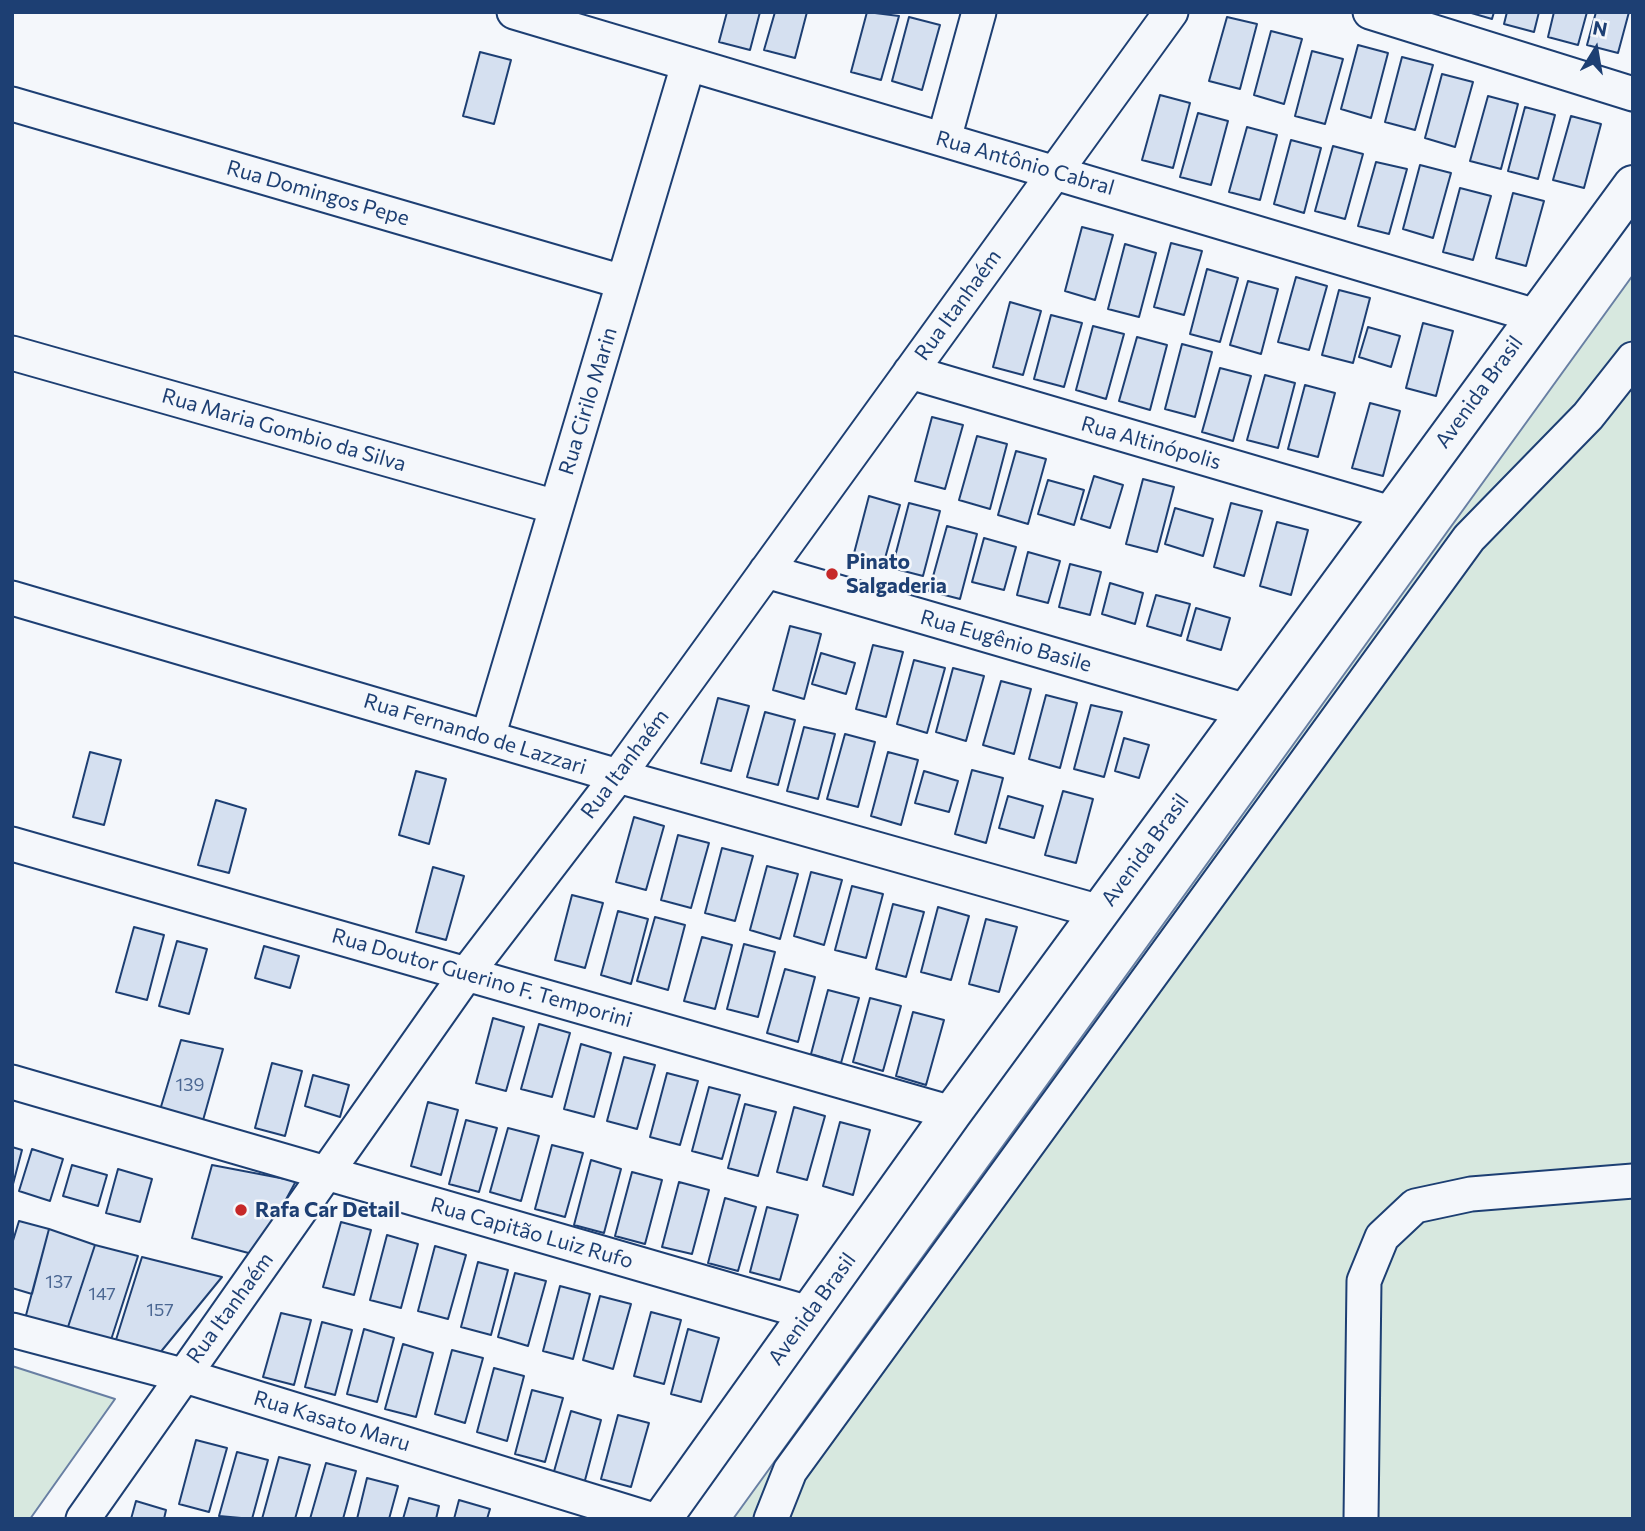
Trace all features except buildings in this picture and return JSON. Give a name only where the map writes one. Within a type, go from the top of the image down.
[{"type":"main road","name":"Avenida Brasil","points":[[662,1519],[952,1113],[1633,185]]},
{"type":"street","name":"Rua Antônio Cabral","points":[[514,12],[1536,316]]},
{"type":"street","points":[[944,139],[979,12]]},
{"type":"street","name":"Rua Itanhaém","points":[[83,1519],[467,973],[618,776],[1171,12]]},
{"type":"street","points":[[1370,12],[1633,94]]},
{"type":"street","name":"Rua Cirilo Marin","points":[[488,737],[688,65]]},
{"type":"street","name":"Rua Domingos Pepe","points":[[12,104],[623,282]]},
{"type":"street","name":"Rua Maria Gombio da Silva","points":[[12,353],[556,507]]},
{"type":"street","points":[[771,1519],[790,1471],[1469,538],[1588,416],[1633,359]]},
{"type":"street","name":"Rua Altinópolis","points":[[910,372],[1391,513]]},
{"type":"street","name":"Rua Eugênio Basile","points":[[766,572],[1247,711]]},
{"type":"street","name":"Rua Fernando de Lazzari","points":[[12,598],[618,776],[1100,912]]},
{"type":"street","name":"Rua Doutor Guerino F. Temporini","points":[[12,844],[952,1113]]},
{"type":"street","name":"Rua Capitão Luiz Rufo","points":[[12,1082],[809,1313]]},
{"type":"street","points":[[1361,1519],[1364,1281],[1382,1237],[1415,1206],[1471,1194],[1633,1181]]},
{"type":"street","name":"Rua Kasato Maru","points":[[12,1330],[182,1375],[650,1519]]},
{"type":"shaded area","points":[[1633,275],[1633,1519],[733,1519]]},
{"type":"shaded area","points":[[12,1366],[115,1399],[30,1519],[12,1519]]},
{"type":"place","name":"Pinato Salgaderia","points":[[832,574]]},
{"type":"place","name":"Rafa Car Detail","points":[[241,1210]]}]
